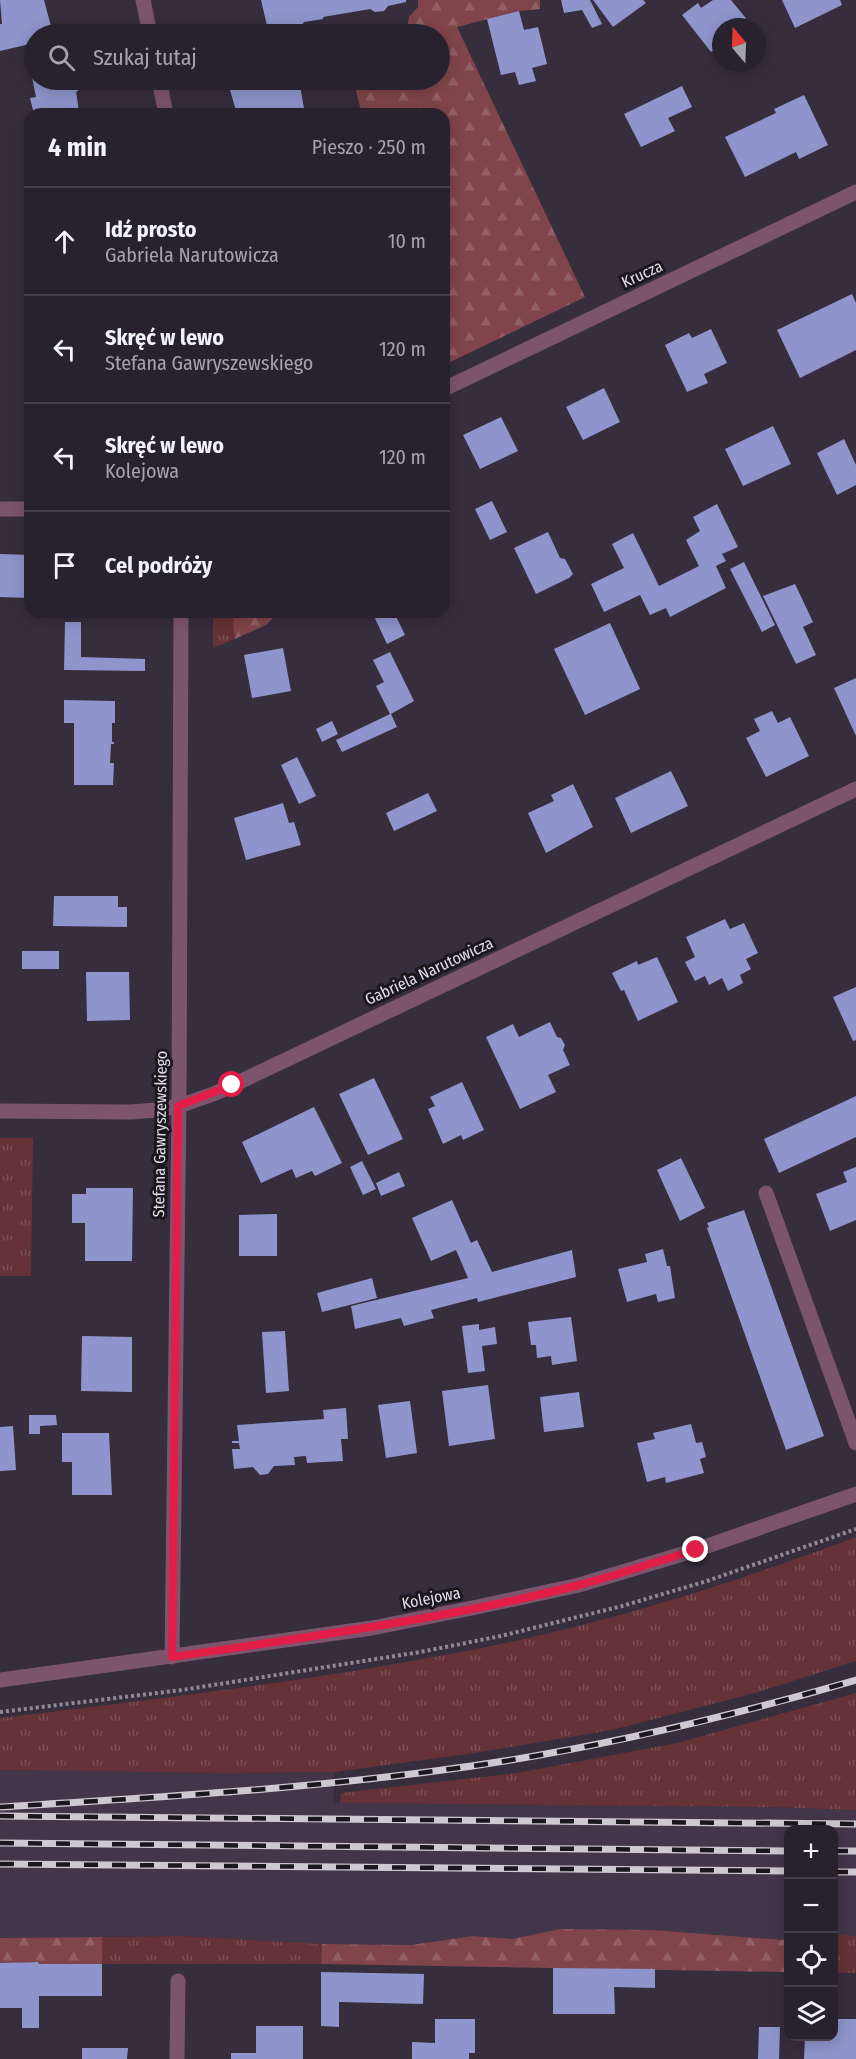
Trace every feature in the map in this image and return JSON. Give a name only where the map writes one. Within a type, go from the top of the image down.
[{"type":"street","points":[[143,0],[148,24]]},
{"type":"street","points":[[161,90],[165,108]]},
{"type":"street","name":"Krucza","points":[[450,386],[856,192]]},
{"type":"street","points":[[0,508],[24,509]]},
{"type":"street","name":"Stefana Gawryszewskiego","points":[[172,1657],[181,618]]},
{"type":"street","name":"Gabriela Narutowicza","points":[[0,1111],[131,1112],[178,1106],[216,1093],[856,789]]},
{"type":"street","points":[[766,1193],[856,1443]]},
{"type":"street","name":"Kolejowa","points":[[0,1680],[372,1628],[579,1585],[696,1550],[856,1494]]},
{"type":"street","points":[[177,2059],[178,1981]]},
{"type":"shaded area","points":[[0,1770],[335,1772],[333,1803],[769,1807],[856,1810],[856,1936],[838,1934],[838,1825],[784,1825],[784,1940],[653,1930],[560,1929],[512,1939],[473,1936],[411,1945],[322,1944],[180,1936],[0,1938]]},
{"type":"green space","points":[[418,0],[540,0],[540,9],[519,11],[457,27],[585,297],[450,362],[450,108],[360,108],[356,90],[450,90],[450,24],[408,24],[409,17],[418,7]]},
{"type":"green space","points":[[213,618],[234,618],[235,639],[213,648]]},
{"type":"green space","points":[[234,618],[273,618],[266,625],[235,639]]},
{"type":"green space","points":[[0,1138],[33,1138],[31,1276],[0,1276]]},
{"type":"green space","points":[[856,1537],[856,1661],[755,1693],[612,1730],[475,1753],[335,1772],[0,1770],[0,1718],[314,1677],[501,1644],[591,1623],[681,1597]]},
{"type":"green space","points":[[856,1693],[856,1810],[769,1807],[340,1803],[341,1793],[517,1773],[677,1743]]},
{"type":"green space","points":[[560,1929],[653,1930],[784,1940],[784,1972],[321,1964],[322,1944],[411,1945],[473,1936],[512,1939]]},
{"type":"green space","points":[[838,1934],[856,1936],[856,1973],[838,1973]]},
{"type":"green space","points":[[180,1936],[322,1944],[321,1964],[102,1964],[102,1937]]},
{"type":"green space","points":[[102,1937],[102,1964],[0,1963],[0,1938]]},
{"type":"building","points":[[0,0],[44,0],[50,24],[24,24],[24,45],[0,51],[0,24],[2,24]]},
{"type":"building","points":[[261,0],[406,0],[406,2],[388,6],[384,11],[375,12],[370,9],[323,17],[323,19],[303,24],[267,24]]},
{"type":"building","points":[[561,0],[590,0],[602,24],[592,28],[582,10],[564,13]]},
{"type":"building","points":[[593,0],[643,0],[646,3],[613,27]]},
{"type":"building","points":[[713,0],[731,0],[746,18],[712,18],[711,52],[682,15],[698,3],[701,8]]},
{"type":"building","points":[[782,0],[840,0],[842,5],[795,28]]},
{"type":"building","points":[[519,11],[524,30],[538,27],[547,64],[532,68],[536,81],[519,85],[515,72],[501,75],[487,19]]},
{"type":"building","points":[[682,86],[692,107],[668,118],[675,131],[641,147],[624,114]]},
{"type":"building","points":[[35,90],[78,90],[76,92],[79,108],[32,108],[30,98],[36,97]]},
{"type":"building","points":[[230,90],[301,90],[304,108],[235,108]]},
{"type":"building","points":[[804,95],[828,145],[799,159],[796,152],[745,177],[725,137],[776,113],[774,109]]},
{"type":"building","points":[[852,294],[856,303],[856,350],[800,378],[777,330]]},
{"type":"building","points":[[711,329],[727,363],[704,374],[708,383],[687,392],[665,345],[689,333],[692,338]]},
{"type":"building","points":[[604,388],[620,422],[583,440],[566,407]]},
{"type":"building","points":[[501,417],[518,451],[480,469],[463,435]]},
{"type":"building","points":[[773,426],[791,464],[743,486],[725,449]]},
{"type":"building","points":[[844,439],[856,465],[856,485],[837,495],[817,453]]},
{"type":"building","points":[[492,501],[507,532],[490,540],[475,509]]},
{"type":"building","points":[[717,504],[738,547],[722,554],[726,561],[716,566],[726,588],[670,617],[666,608],[650,615],[640,595],[604,612],[591,584],[624,568],[612,544],[633,533],[659,586],[699,566],[686,540],[700,531],[693,517]]},
{"type":"building","points":[[548,532],[560,558],[565,559],[573,574],[536,594],[514,548]]},
{"type":"building","points":[[0,554],[24,555],[24,598],[0,597]]},
{"type":"building","points":[[744,562],[775,625],[762,632],[730,569]]},
{"type":"building","points":[[795,584],[813,622],[803,627],[816,655],[796,664],[763,596]]},
{"type":"building","points":[[375,618],[397,618],[405,635],[387,644]]},
{"type":"building","points":[[65,622],[81,622],[81,657],[145,659],[145,671],[64,670]]},
{"type":"building","points":[[610,623],[640,689],[585,715],[554,649]]},
{"type":"building","points":[[283,648],[291,691],[252,698],[244,655]]},
{"type":"building","points":[[390,652],[414,701],[391,714],[397,727],[342,752],[336,740],[390,714],[376,686],[384,682],[373,660]]},
{"type":"building","points":[[856,678],[856,736],[834,688]]},
{"type":"building","points":[[64,700],[115,701],[115,723],[112,723],[112,742],[114,744],[111,744],[110,763],[114,763],[113,785],[74,785],[74,723],[64,723]]},
{"type":"building","points":[[772,711],[778,723],[790,717],[809,756],[766,777],[746,738],[760,731],[754,719]]},
{"type":"building","points":[[332,721],[338,734],[322,742],[316,729]]},
{"type":"building","points":[[297,757],[316,796],[299,804],[281,765]]},
{"type":"building","points":[[671,771],[688,806],[631,833],[615,798]]},
{"type":"building","points":[[573,784],[593,827],[546,853],[528,813],[554,801],[551,795]]},
{"type":"building","points":[[428,793],[437,811],[394,831],[386,813]]},
{"type":"building","points":[[283,803],[289,823],[294,822],[301,845],[246,860],[234,818]]},
{"type":"building","points":[[54,896],[118,896],[118,907],[127,907],[127,927],[53,926]]},
{"type":"building","points":[[725,919],[730,929],[744,923],[758,953],[746,959],[751,969],[740,975],[743,983],[728,991],[722,978],[709,985],[705,976],[695,981],[685,962],[695,957],[686,937]]},
{"type":"building","points":[[22,951],[59,951],[59,969],[22,969]]},
{"type":"building","points":[[657,957],[678,1002],[638,1021],[624,990],[621,991],[612,973],[637,961],[638,965]]},
{"type":"building","points":[[86,972],[129,972],[130,1020],[87,1021]]},
{"type":"building","points":[[856,987],[856,1040],[853,1041],[833,997]]},
{"type":"building","points":[[550,1022],[557,1037],[561,1038],[565,1045],[563,1050],[570,1065],[548,1075],[556,1092],[520,1109],[486,1037],[513,1024],[519,1037]]},
{"type":"building","points":[[374,1078],[403,1139],[368,1155],[339,1094]]},
{"type":"building","points":[[462,1082],[484,1130],[463,1140],[461,1135],[443,1144],[428,1109],[435,1106],[430,1097]]},
{"type":"building","points":[[856,1096],[856,1137],[779,1173],[764,1139]]},
{"type":"building","points":[[314,1107],[342,1163],[315,1176],[312,1171],[296,1178],[292,1169],[261,1183],[242,1142]]},
{"type":"building","points":[[681,1158],[705,1208],[680,1221],[657,1170]]},
{"type":"building","points":[[362,1161],[376,1189],[363,1195],[350,1167]]},
{"type":"building","points":[[856,1167],[856,1220],[830,1231],[816,1194],[847,1182],[843,1172]]},
{"type":"building","points":[[399,1172],[405,1186],[381,1196],[376,1183]]},
{"type":"building","points":[[86,1188],[133,1188],[132,1261],[85,1261],[85,1223],[72,1223],[72,1194],[86,1194]]},
{"type":"building","points":[[452,1200],[471,1243],[477,1240],[492,1272],[572,1250],[576,1277],[478,1302],[477,1298],[431,1310],[434,1318],[404,1326],[401,1318],[355,1329],[351,1306],[468,1278],[456,1250],[431,1261],[412,1218]]},
{"type":"building","points":[[744,1210],[824,1436],[786,1450],[707,1228],[709,1227],[707,1223]]},
{"type":"building","points":[[277,1214],[277,1256],[239,1256],[239,1215]]},
{"type":"building","points":[[663,1249],[667,1266],[670,1266],[675,1298],[658,1302],[656,1294],[627,1302],[618,1269],[647,1262],[645,1254]]},
{"type":"building","points":[[372,1278],[377,1298],[322,1312],[317,1293]]},
{"type":"building","points":[[571,1317],[577,1361],[552,1365],[551,1356],[537,1358],[536,1345],[531,1345],[528,1322]]},
{"type":"building","points":[[479,1324],[479,1330],[495,1327],[497,1344],[482,1346],[485,1371],[468,1373],[462,1326]]},
{"type":"building","points":[[285,1331],[289,1391],[266,1393],[262,1332]]},
{"type":"building","points":[[82,1336],[132,1337],[132,1392],[81,1391]]},
{"type":"building","points":[[488,1385],[495,1439],[449,1446],[442,1391]]},
{"type":"building","points":[[579,1392],[584,1427],[544,1432],[540,1397]]},
{"type":"building","points":[[410,1401],[417,1453],[386,1458],[378,1405]]},
{"type":"building","points":[[346,1408],[348,1439],[341,1439],[343,1461],[307,1463],[306,1456],[294,1457],[295,1465],[274,1466],[268,1474],[260,1475],[253,1467],[234,1469],[232,1449],[240,1449],[239,1443],[232,1443],[232,1441],[239,1441],[237,1425],[324,1419],[323,1410]]},
{"type":"building","points":[[29,1415],[56,1415],[57,1425],[40,1426],[40,1434],[29,1434]]},
{"type":"building","points":[[691,1424],[696,1443],[702,1442],[706,1457],[700,1459],[704,1473],[666,1483],[665,1477],[647,1482],[637,1443],[655,1439],[653,1433]]},
{"type":"building","points":[[13,1426],[16,1470],[0,1471],[0,1427]]},
{"type":"building","points":[[62,1433],[109,1433],[112,1495],[72,1495],[72,1462],[62,1462]]},
{"type":"building","points":[[38,1962],[39,1964],[102,1964],[102,1996],[39,1996],[39,2028],[22,2028],[22,2008],[0,2008],[0,1963]]},
{"type":"building","points":[[553,1968],[655,1969],[655,1988],[614,1987],[615,2014],[553,2014]]},
{"type":"building","points":[[321,1972],[424,1974],[423,2004],[339,2002],[339,2027],[321,2026]]},
{"type":"building","points":[[435,2019],[475,2019],[475,2053],[469,2053],[469,2059],[412,2059],[412,2042],[435,2043]]},
{"type":"building","points":[[838,2019],[856,2019],[856,2059],[804,2059],[805,2041],[838,2041]]},
{"type":"building","points":[[256,2026],[303,2026],[303,2059],[231,2059],[231,2053],[256,2053]]},
{"type":"building","points":[[759,2027],[780,2027],[779,2059],[758,2059]]},
{"type":"building","points":[[82,2048],[128,2048],[127,2059],[82,2059]]},
{"type":"railway","points":[[0,1807],[272,1788],[381,1778],[488,1764],[595,1745],[700,1722],[856,1680]]},
{"type":"railway","points":[[0,1816],[856,1824]]},
{"type":"railway","points":[[0,1843],[784,1851]]},
{"type":"railway","points":[[838,1851],[856,1851]]},
{"type":"railway","points":[[0,1864],[784,1871]]},
{"type":"railway","points":[[838,1872],[856,1872]]},
{"type":"route","points":[[232,1085],[178,1106],[172,1657],[372,1628],[477,1607],[579,1585],[696,1550]]}]
